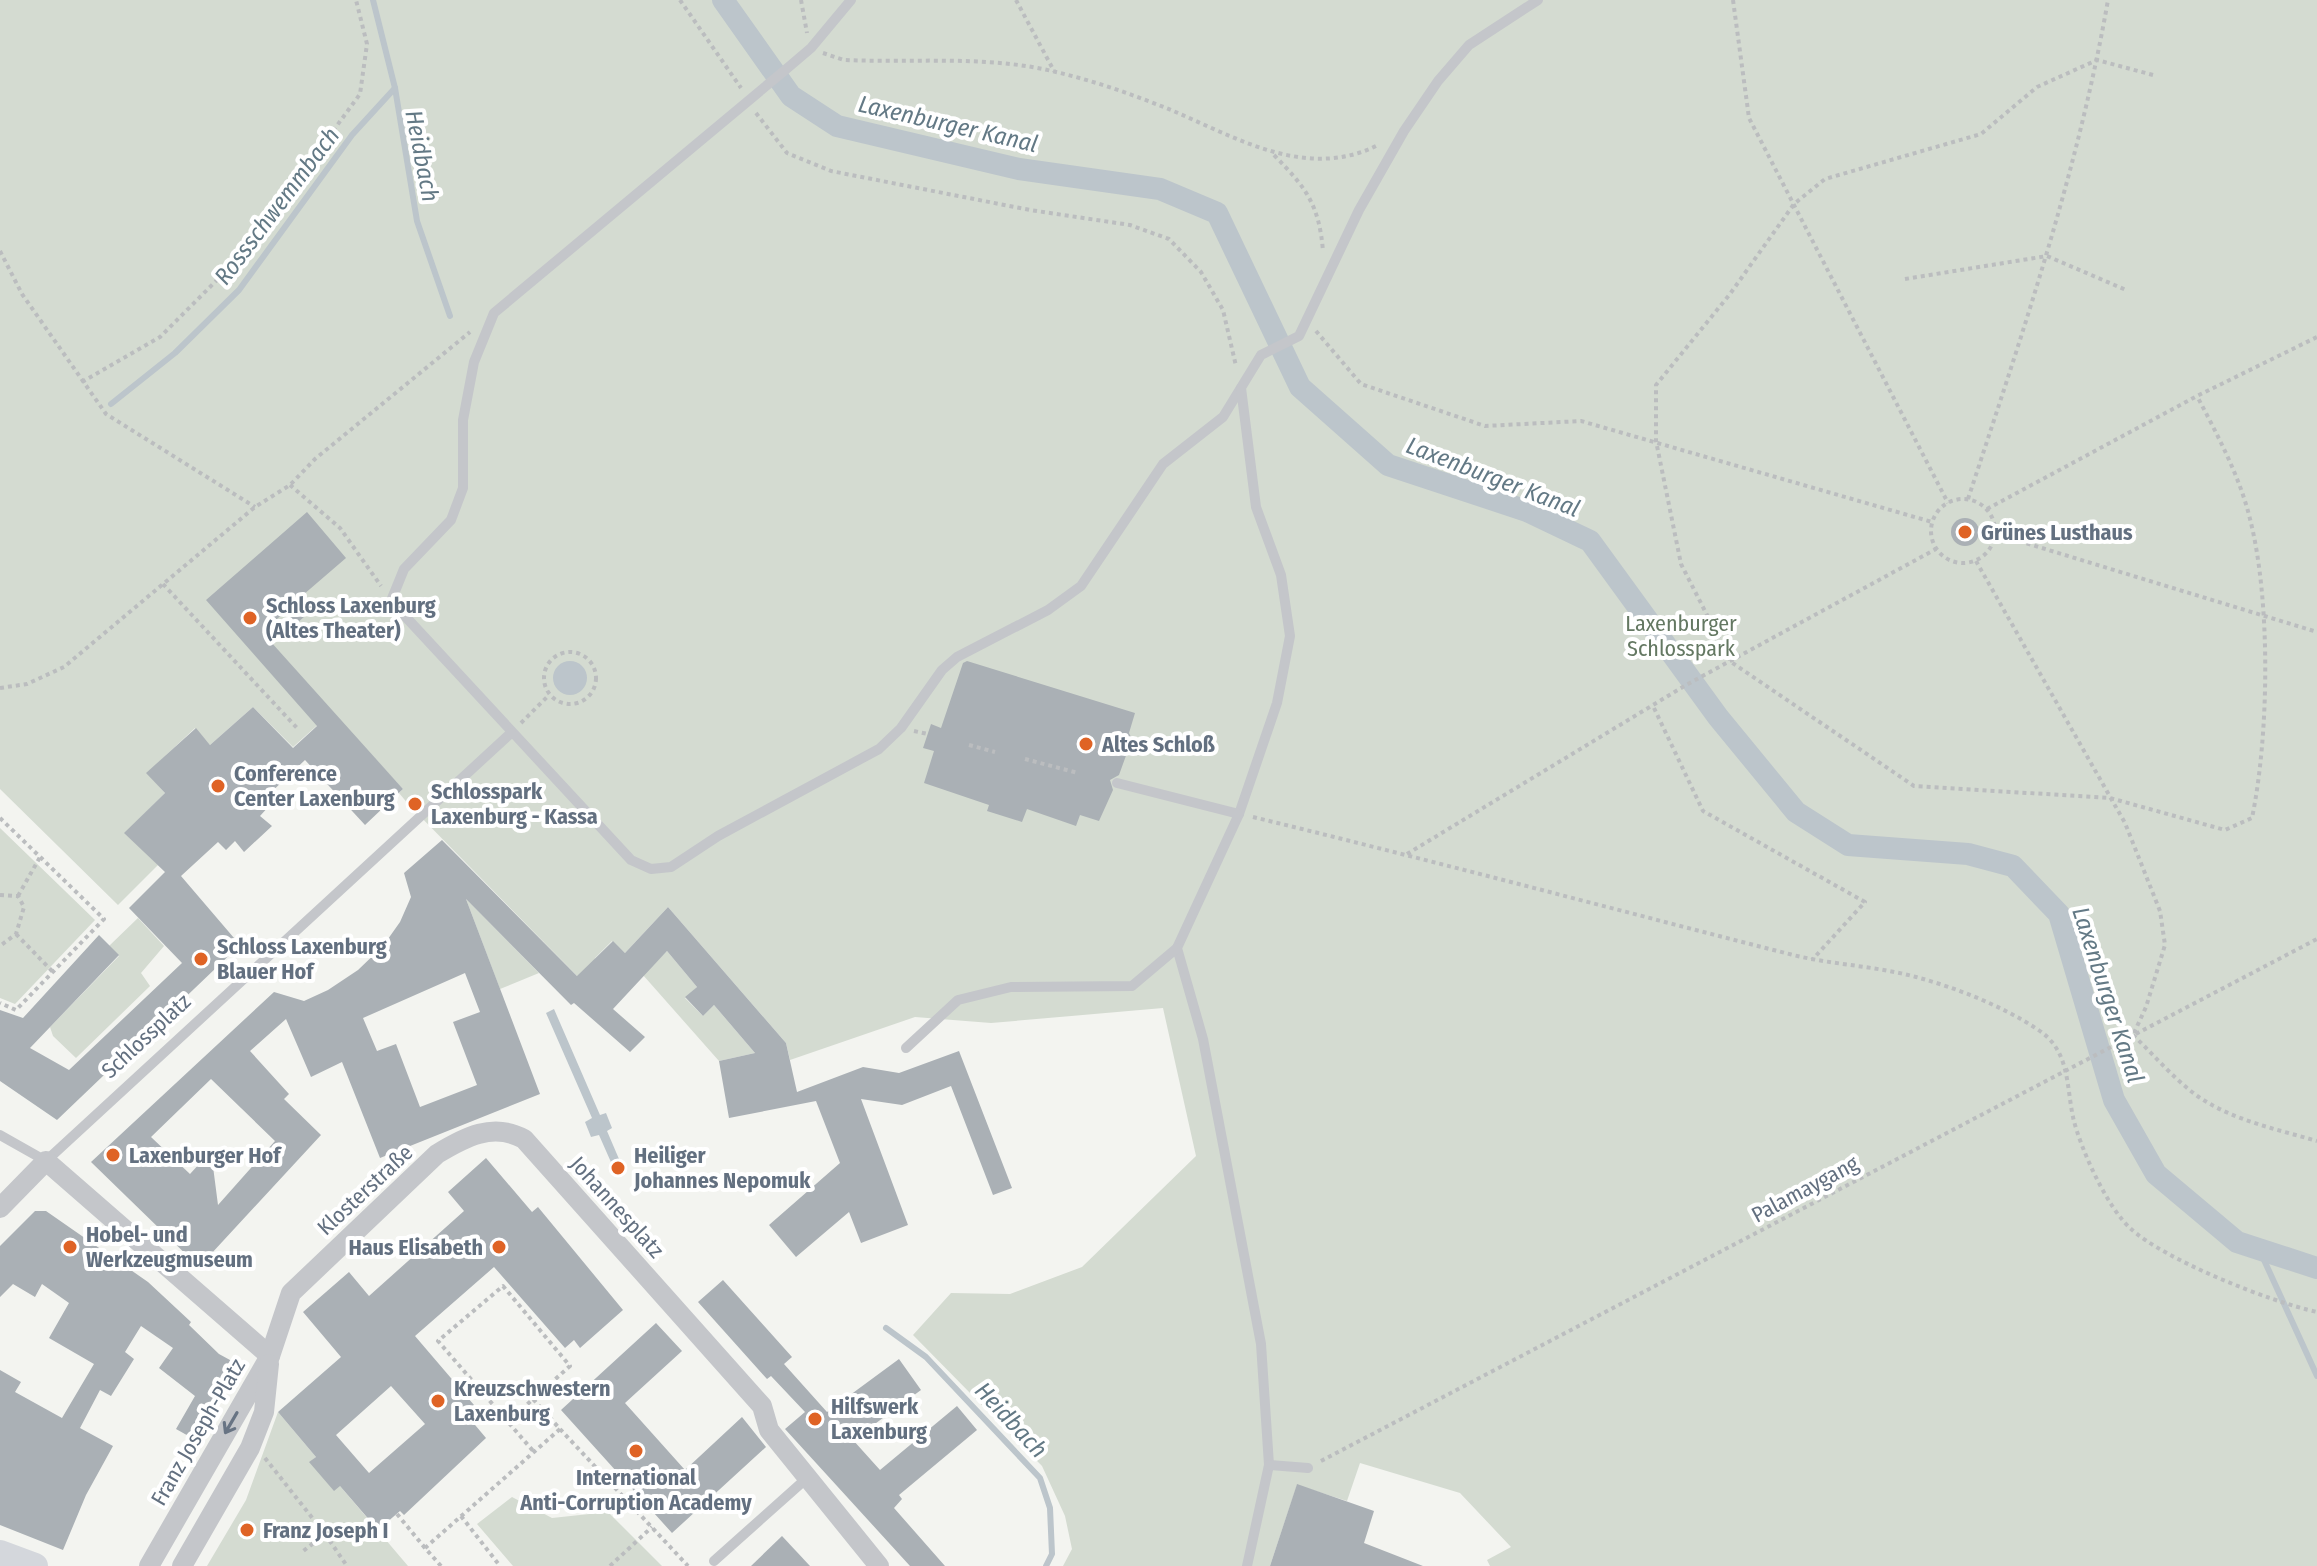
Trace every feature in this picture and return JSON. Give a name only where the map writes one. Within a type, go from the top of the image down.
[{"type":"main road","points":[[0,1553],[35,1566]]},
{"type":"street","name":"Klosterstraße","points":[[270,1356],[291,1293],[437,1154],[458,1141],[496,1130],[524,1139],[537,1153]]},
{"type":"street","name":"Johannesplatz","points":[[537,1153],[762,1406],[769,1430],[879,1566]]},
{"type":"street","points":[[0,1208],[46,1161],[270,1356]]},
{"type":"street","name":"Franz Joseph-Platz","points":[[182,1566],[252,1442],[264,1412],[270,1356]]},
{"type":"street","name":"Franz Joseph-Platz","points":[[149,1566],[270,1356]]},
{"type":"lane","points":[[851,0],[811,48],[494,313],[471,376],[463,420],[463,488],[451,520],[404,569],[391,601],[631,860],[651,869],[671,867],[718,836],[879,749],[901,728],[942,670],[957,657],[1048,610],[1081,586],[1163,464],[1223,417],[1261,355],[1299,336],[1325,277],[1404,131],[1438,81],[1469,45],[1538,0]]},
{"type":"lane","points":[[906,1048],[958,1000],[1011,987],[1132,986],[1177,948],[1239,814],[1277,703],[1290,636],[1281,575],[1256,507],[1241,388]]},
{"type":"lane","name":"Schlossplatz","points":[[46,1161],[511,733]]},
{"type":"lane","points":[[1117,783],[1239,814]]},
{"type":"lane","points":[[1177,948],[1203,1039],[1261,1344],[1269,1465],[1247,1566]]},
{"type":"lane","points":[[0,1135],[46,1161]]},
{"type":"lane","points":[[1269,1465],[1308,1468]]},
{"type":"lane","points":[[714,1561],[807,1478]]},
{"type":"path","points":[[82,382],[160,337],[244,253],[360,94],[367,44],[356,0]]},
{"type":"path","points":[[680,0],[764,126],[787,153],[831,171],[1014,207],[1130,225],[1169,239],[1201,272],[1223,310],[1241,388]]},
{"type":"path","points":[[801,0],[811,48],[844,60],[984,64],[1054,71],[1143,99],[1272,154],[1310,160],[1355,157],[1404,131]]},
{"type":"path","points":[[1016,0],[1054,71]]},
{"type":"path","points":[[1733,0],[1749,118],[1948,503]]},
{"type":"path","points":[[1968,499],[2047,256],[2097,60],[2108,0]]},
{"type":"path","points":[[2153,75],[2097,60],[2037,87],[1981,134],[1825,179],[1794,204],[1730,294],[1656,385],[1656,441],[1681,564],[1731,662],[1914,786],[2110,798],[2225,830],[2252,818],[2261,774],[2264,613],[2250,519],[2197,396]]},
{"type":"path","points":[[1272,154],[1306,188],[1321,228],[1325,277]]},
{"type":"path","points":[[0,251],[22,294],[106,414],[255,507]]},
{"type":"path","points":[[1905,279],[2047,256],[2126,290]]},
{"type":"path","points":[[0,688],[27,684],[64,667],[255,507],[290,485],[315,459],[494,313]]},
{"type":"path","points":[[1306,321],[1361,384],[1485,426],[1581,421],[1932,522]]},
{"type":"path","points":[[1987,509],[2197,396],[2317,337]]},
{"type":"path","points":[[290,485],[340,528],[391,601]]},
{"type":"path","points":[[1968,499],[1987,509],[1995,523],[1996,534],[1987,553],[1976,561],[1965,563],[1947,559],[1936,549],[1932,522],[1948,503],[1968,499]]},
{"type":"path","points":[[1996,534],[2264,613],[2317,632]]},
{"type":"path","points":[[1407,854],[1654,708],[1686,685],[1936,549]]},
{"type":"path","points":[[1976,561],[2139,853],[2160,911],[2165,945],[2146,1007],[2133,1035],[2208,1102],[2250,1122],[2317,1141]]},
{"type":"path","points":[[163,584],[297,728]]},
{"type":"path","points":[[572,652],[585,657],[594,669],[596,681],[591,694],[578,703],[567,704],[549,695],[543,681],[546,666],[557,655],[572,652]]},
{"type":"path","points":[[511,733],[549,695]]},
{"type":"path","points":[[1654,708],[1703,811],[1865,902],[1812,960]]},
{"type":"path","points":[[969,745],[995,752]]},
{"type":"path","points":[[1025,759],[1078,773]]},
{"type":"path","points":[[1239,814],[1407,854],[1812,960],[1916,977],[1989,1004],[2039,1029],[2057,1047],[2067,1068],[2078,1133],[2112,1205],[2130,1228],[2157,1246],[2266,1297],[2317,1312]]},
{"type":"path","points":[[0,818],[104,919],[16,1010],[0,1003]]},
{"type":"path","points":[[18,896],[40,857]]},
{"type":"path","points":[[0,895],[18,896]]},
{"type":"path","points":[[0,946],[16,934],[24,907],[18,896]]},
{"type":"path","points":[[16,934],[53,972]]},
{"type":"path","name":"Palamaygang","points":[[1308,1468],[2317,939]]},
{"type":"path","points":[[508,1422],[570,1366],[503,1286],[438,1341],[508,1422],[534,1452]]},
{"type":"path","points":[[533,1399],[688,1566]]},
{"type":"path","points":[[425,1548],[560,1429]]},
{"type":"path","points":[[252,1442],[347,1566]]},
{"type":"path","points":[[397,1514],[441,1566]]},
{"type":"path","points":[[461,1516],[500,1566]]},
{"type":"path","points":[[610,1566],[652,1527]]},
{"type":"path","points":[[302,1552],[325,1534]]},
{"type":"green space","name":"Laxenburger Schlosspark","points":[[0,0],[2317,0],[2317,1566],[1490,1566],[1487,1560],[1511,1547],[1460,1493],[1360,1463],[1347,1501],[1297,1485],[1270,1566],[1063,1566],[1072,1549],[1065,1516],[1042,1466],[913,1335],[951,1293],[1010,1294],[1082,1267],[1196,1156],[1163,1008],[991,1023],[915,1017],[790,1060],[786,1043],[668,907],[625,953],[612,941],[595,958],[589,988],[409,805],[399,793],[403,789],[332,712],[293,747],[253,707],[210,745],[195,728],[147,773],[165,793],[125,833],[158,865],[118,905],[0,789]]},
{"type":"green space","points":[[0,828],[95,920],[15,1004],[0,998]]},
{"type":"green space","points":[[466,899],[539,973],[500,989]]},
{"type":"green space","points":[[138,918],[164,946],[141,973],[150,986],[76,1058],[53,1036],[50,1027],[119,956],[109,946]]},
{"type":"green space","points":[[667,951],[697,987],[685,998],[703,1016],[714,1005],[755,1053],[719,1061],[643,975]]},
{"type":"green space","points":[[278,1412],[316,1457],[310,1462],[340,1486],[408,1566],[207,1566],[246,1500]]},
{"type":"green space","points":[[512,1497],[552,1518],[608,1512],[662,1566],[513,1566],[477,1524]]},
{"type":"shaded area","points":[[570,661],[582,666],[587,678],[582,690],[570,695],[558,690],[553,678],[558,666]]},
{"type":"shaded area","points":[[554,1009],[600,1115],[606,1113],[612,1128],[607,1131],[622,1166],[614,1169],[599,1135],[591,1137],[585,1122],[592,1118],[546,1013]]},
{"type":"building","points":[[307,512],[346,558],[303,595],[314,608],[296,624],[285,612],[262,632],[403,789],[365,825],[305,760],[264,799],[270,805],[260,816],[272,826],[244,852],[235,841],[226,850],[218,842],[181,876],[240,945],[57,1120],[0,1081],[0,1010],[23,1018],[99,935],[119,955],[30,1048],[69,1070],[182,963],[129,908],[165,872],[124,833],[165,793],[146,773],[196,728],[210,745],[253,707],[293,748],[317,726],[206,600]]},
{"type":"building","name":"Grünes Lusthaus","points":[[1965,518],[1975,522],[1979,532],[1975,542],[1965,546],[1955,542],[1951,532],[1955,522]]},
{"type":"building","name":"Altes Schloß","points":[[967,661],[1135,713],[1129,733],[1132,739],[1119,775],[1110,780],[1113,790],[1099,821],[1080,815],[1076,826],[1027,809],[1022,822],[987,811],[989,805],[924,783],[934,751],[923,748],[931,724],[941,728],[963,663]]},
{"type":"building","points":[[442,840],[577,976],[613,941],[625,953],[668,907],[786,1043],[797,1092],[863,1067],[899,1073],[959,1051],[1012,1188],[993,1195],[951,1086],[902,1105],[861,1099],[908,1225],[861,1243],[849,1212],[796,1257],[769,1225],[840,1163],[816,1101],[729,1118],[719,1061],[755,1053],[714,1005],[703,1016],[685,997],[697,987],[667,951],[613,1009],[645,1037],[630,1052],[574,1003],[571,1005],[466,899],[540,1094],[380,1158],[342,1062],[311,1077],[286,1019],[250,1051],[289,1094],[284,1099],[321,1135],[199,1267],[91,1162],[274,992],[304,1001],[328,990],[358,970],[383,946],[400,922],[411,897],[404,873]],"holes":[[[465,973],[480,1012],[453,1022],[477,1085],[420,1107],[396,1044],[377,1051],[363,1018]],[[211,1079],[275,1141],[218,1205],[211,1151],[190,1174],[151,1137]]]},
{"type":"building","points":[[486,1158],[532,1212],[538,1207],[623,1310],[580,1348],[574,1340],[565,1348],[494,1267],[415,1336],[474,1405],[465,1413],[486,1438],[404,1515],[400,1511],[378,1530],[340,1486],[334,1491],[309,1462],[316,1457],[278,1412],[341,1357],[303,1312],[349,1272],[369,1296],[464,1211],[448,1192]],"holes":[[[391,1386],[425,1424],[369,1473],[336,1435]]]},
{"type":"building","points":[[35,1211],[46,1211],[148,1282],[191,1322],[189,1325],[219,1354],[241,1366],[234,1381],[229,1378],[203,1425],[209,1429],[201,1443],[176,1429],[195,1396],[159,1368],[173,1348],[141,1326],[125,1352],[134,1359],[111,1396],[100,1390],[80,1428],[113,1446],[86,1495],[63,1550],[0,1525],[0,1370],[21,1382],[15,1392],[62,1418],[94,1364],[49,1338],[69,1303],[42,1284],[35,1297],[13,1284],[0,1297],[0,1246]]},
{"type":"building","points":[[723,1280],[792,1357],[784,1364],[827,1412],[899,1359],[921,1390],[853,1440],[880,1470],[957,1406],[977,1430],[899,1495],[902,1499],[894,1508],[945,1566],[910,1566],[785,1429],[805,1412],[771,1376],[767,1379],[698,1302]]},
{"type":"building","points":[[656,1323],[682,1351],[625,1403],[685,1470],[742,1417],[766,1447],[672,1533],[561,1410]]},
{"type":"building","points":[[1297,1484],[1374,1511],[1364,1543],[1423,1566],[1270,1566]]},
{"type":"building","points":[[782,1536],[810,1566],[751,1566]]},
{"type":"waterway","name":"Heidbach","points":[[373,0],[395,88],[417,221],[450,316]]},
{"type":"waterway","name":"Laxenburger Kanal","points":[[723,0],[791,96],[837,126],[1019,169],[1160,189],[1217,213],[1300,387],[1388,465],[1527,511],[1590,541],[1718,717],[1796,812],[1848,845],[1968,854],[2013,866],[2059,914],[2114,1100],[2156,1174],[2237,1242],[2317,1268]]},
{"type":"waterway","name":"Rossschwemmbach","points":[[111,404],[175,353],[239,290],[352,135],[395,88]]},
{"type":"waterway","points":[[2259,1249],[2317,1376]]},
{"type":"waterway","name":"Heidbach","points":[[886,1328],[926,1357],[1040,1478],[1050,1508],[1052,1554],[1046,1566]]},
{"type":"place","name":"Grünes Lusthaus","points":[[1965,532]]},
{"type":"place","name":"Schloss Laxenburg (Altes Theater)","points":[[250,618]]},
{"type":"place","name":"Altes Schloß","points":[[1086,744]]},
{"type":"place","name":"Conference Center Laxenburg","points":[[218,786]]},
{"type":"place","name":"Schlosspark Laxenburg - Kassa","points":[[415,804]]},
{"type":"place","name":"Schloss Laxenburg Blauer Hof","points":[[201,959]]},
{"type":"place","name":"Laxenburger Hof","points":[[113,1155]]},
{"type":"place","name":"Heiliger Johannes Nepomuk","points":[[618,1168]]},
{"type":"place","name":"Hobel- und Werkzeugmuseum","points":[[70,1247]]},
{"type":"place","name":"Haus Elisabeth","points":[[499,1247]]},
{"type":"place","name":"Kreuzschwestern Laxenburg","points":[[438,1401]]},
{"type":"place","name":"Hilfswerk Laxenburg","points":[[815,1419]]},
{"type":"place","name":"International Anti-Corruption Academy","points":[[636,1451]]},
{"type":"place","name":"Franz Joseph I","points":[[247,1530]]}]
